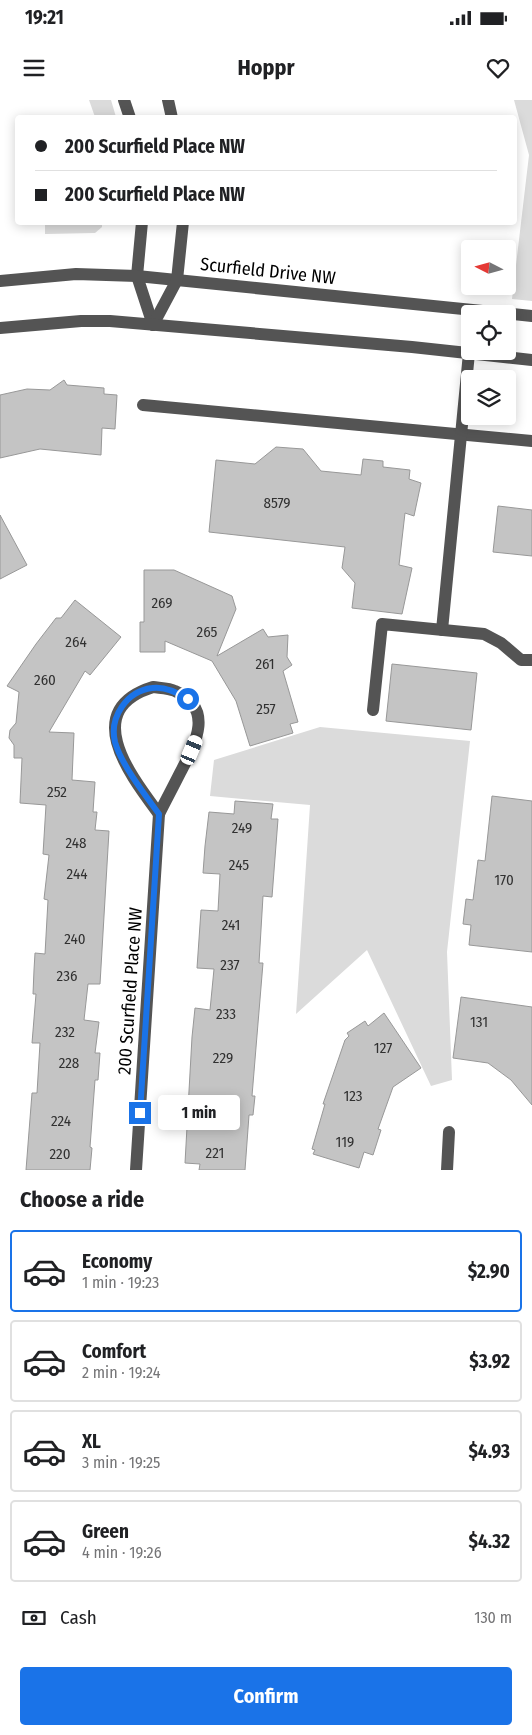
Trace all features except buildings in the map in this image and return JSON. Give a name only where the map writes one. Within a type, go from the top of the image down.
[{"type":"street","points":[[124,100],[129,115]]},
{"type":"street","points":[[168,100],[171,115]]},
{"type":"street","points":[[142,225],[136,276],[153,325]]},
{"type":"street","points":[[153,325],[177,280],[183,225]]},
{"type":"street","name":"Scurfield Drive NW","points":[[0,281],[76,274],[136,276],[532,316]]},
{"type":"street","points":[[0,328],[80,321],[153,325],[461,352]]},
{"type":"street","points":[[516,358],[532,360]]},
{"type":"street","points":[[442,630],[468,360]]},
{"type":"street","points":[[142,405],[532,441]]},
{"type":"street","points":[[373,710],[382,624],[484,634],[501,642],[521,660],[532,660]]},
{"type":"street","name":"200 Scurfield Place NW","points":[[136,1170],[159,814],[198,739],[199,723],[197,711],[188,699],[175,691],[153,687],[138,692],[126,701],[118,713],[115,734],[121,755],[137,783],[159,814]]},
{"type":"street","points":[[447,1170],[449,1132]]},
{"type":"shaded area","points":[[89,100],[111,100],[115,115],[94,115]]},
{"type":"shaded area","points":[[514,100],[532,100],[532,301],[512,299],[512,295],[516,295],[516,265],[529,155]]},
{"type":"shaded area","points":[[45,225],[102,225],[95,233],[45,234]]},
{"type":"shaded area","points":[[320,727],[470,741],[447,952],[452,1080],[431,1086],[367,950],[296,1014],[310,805],[210,796],[214,760]]},
{"type":"route","points":[[140,1113],[159,814],[137,783],[121,755],[115,741],[114,726],[118,713],[126,701],[138,692],[153,687],[175,691],[188,699]]}]
